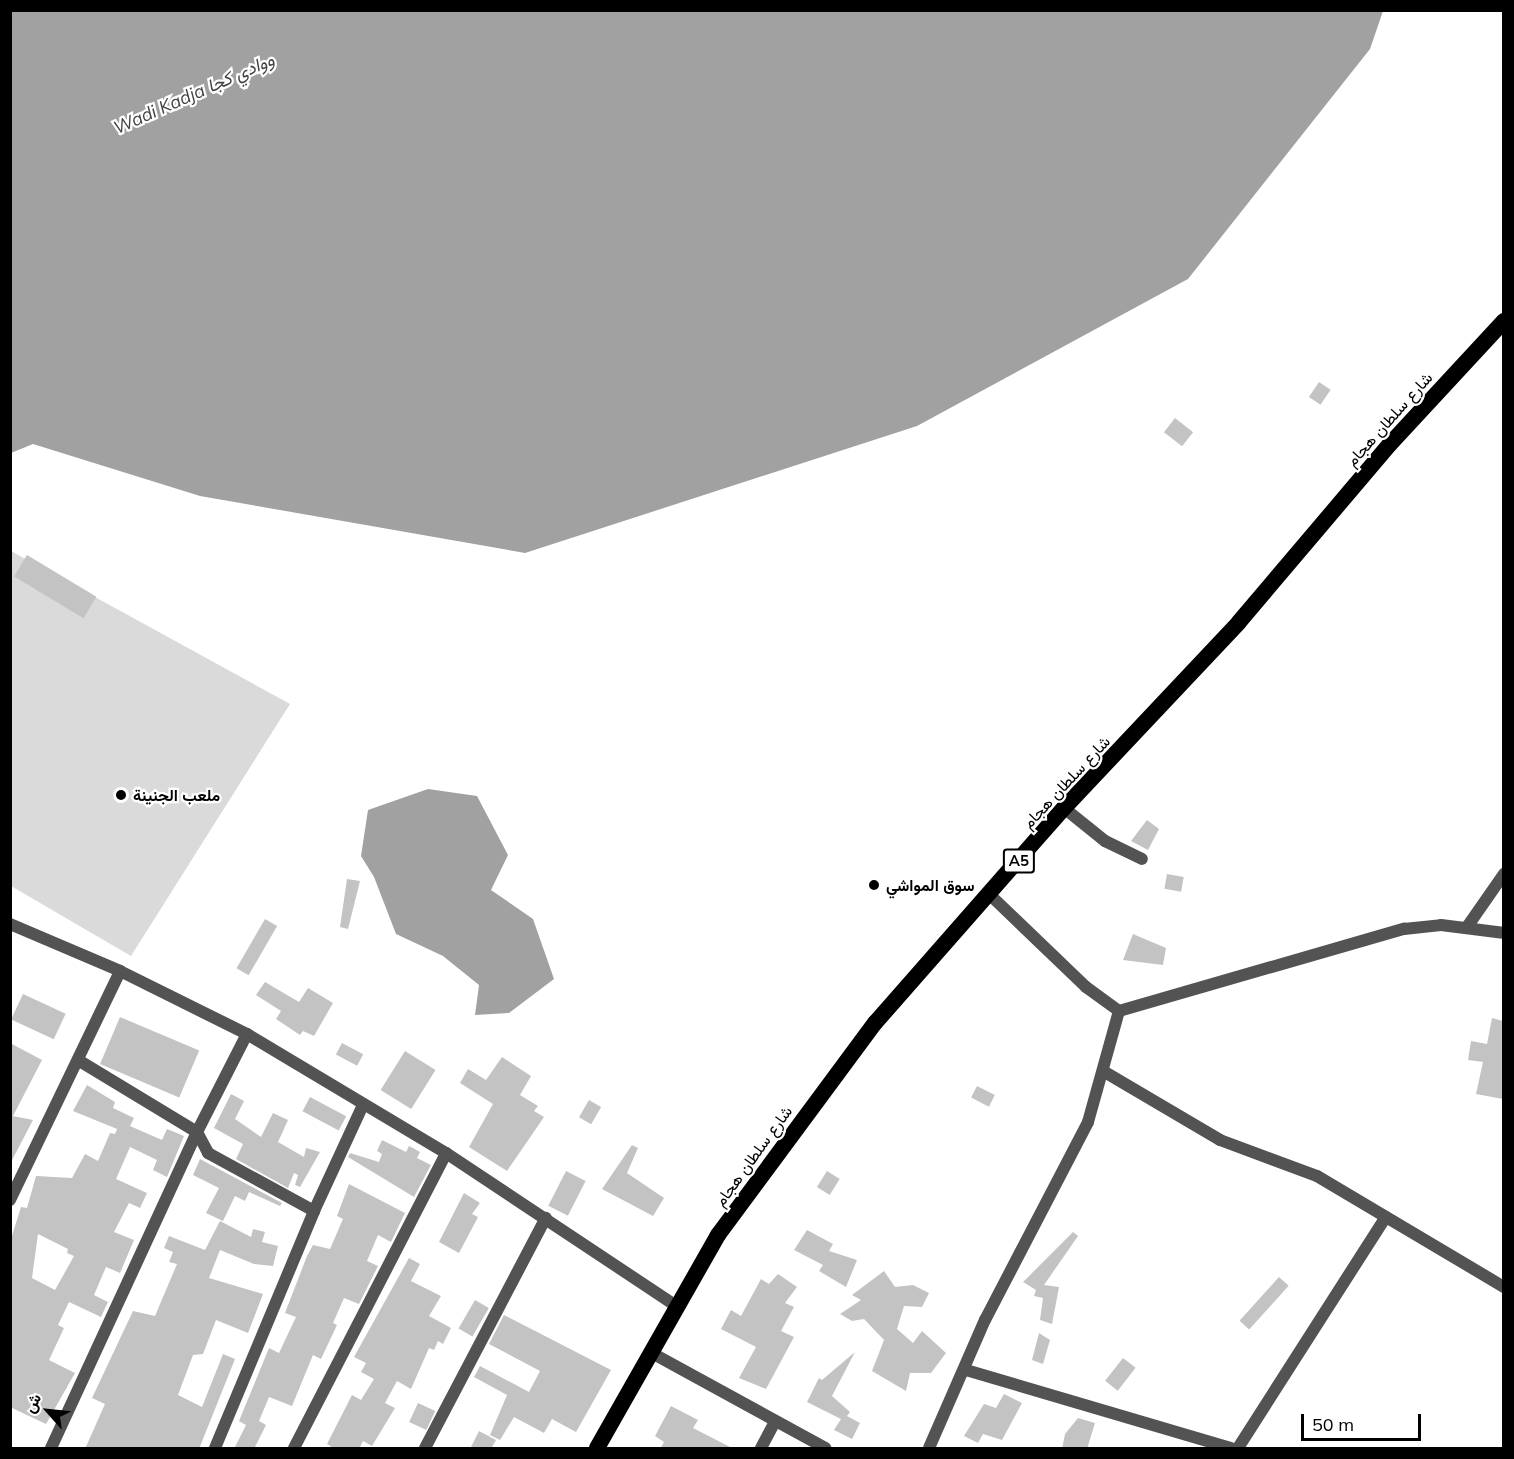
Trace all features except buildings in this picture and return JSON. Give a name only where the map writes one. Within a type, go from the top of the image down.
[{"type":"highway","name":"شارع سلطان هجام","points":[[597,1449],[676,1306],[757,1178],[832,1078],[938,948],[1064,808],[1239,622],[1390,444],[1503,321]]},
{"type":"street","points":[[1064,808],[1105,841],[1142,859]]},
{"type":"street","points":[[1467,927],[1503,874]]},
{"type":"street","points":[[989,894],[1086,987],[1119,1011]]},
{"type":"street","points":[[10,924],[120,971],[247,1034],[447,1153],[676,1306]]},
{"type":"street","points":[[1119,1011],[1404,929],[1467,927],[1503,933]]},
{"type":"street","points":[[10,1200],[120,971]]},
{"type":"street","points":[[929,1449],[966,1370],[985,1320],[1088,1122],[1119,1011]]},
{"type":"street","points":[[51,1449],[197,1132],[247,1034]]},
{"type":"street","points":[[78,1060],[197,1132],[208,1153],[314,1211]]},
{"type":"street","points":[[1103,1071],[1190,1125],[1317,1176],[1503,1287]]},
{"type":"street","points":[[215,1449],[314,1211],[363,1105]]},
{"type":"street","points":[[294,1449],[447,1153]]},
{"type":"street","points":[[1238,1449],[1386,1217]]},
{"type":"street","points":[[425,1449],[546,1218]]},
{"type":"street","points":[[650,1352],[825,1449]]},
{"type":"street","points":[[966,1370],[1231,1449]]},
{"type":"street","points":[[761,1449],[775,1422]]},
{"type":"shaded area","name":"ملعب الجنينة","points":[[11,551],[290,704],[131,956],[11,886]]},
{"type":"water","name":"Wadi Kadja ووادي كجا","points":[[11,10],[1383,11],[1370,49],[1188,279],[917,426],[525,553],[200,496],[33,444],[11,453]]},
{"type":"water","points":[[428,789],[477,796],[508,855],[491,890],[533,919],[554,979],[509,1013],[475,1015],[479,985],[443,956],[396,934],[374,877],[361,856],[368,810]]},
{"type":"place","name":"ملعب الجنينة","points":[[121,795]]},
{"type":"place","name":"سوق المواشي","points":[[874,885]]}]
